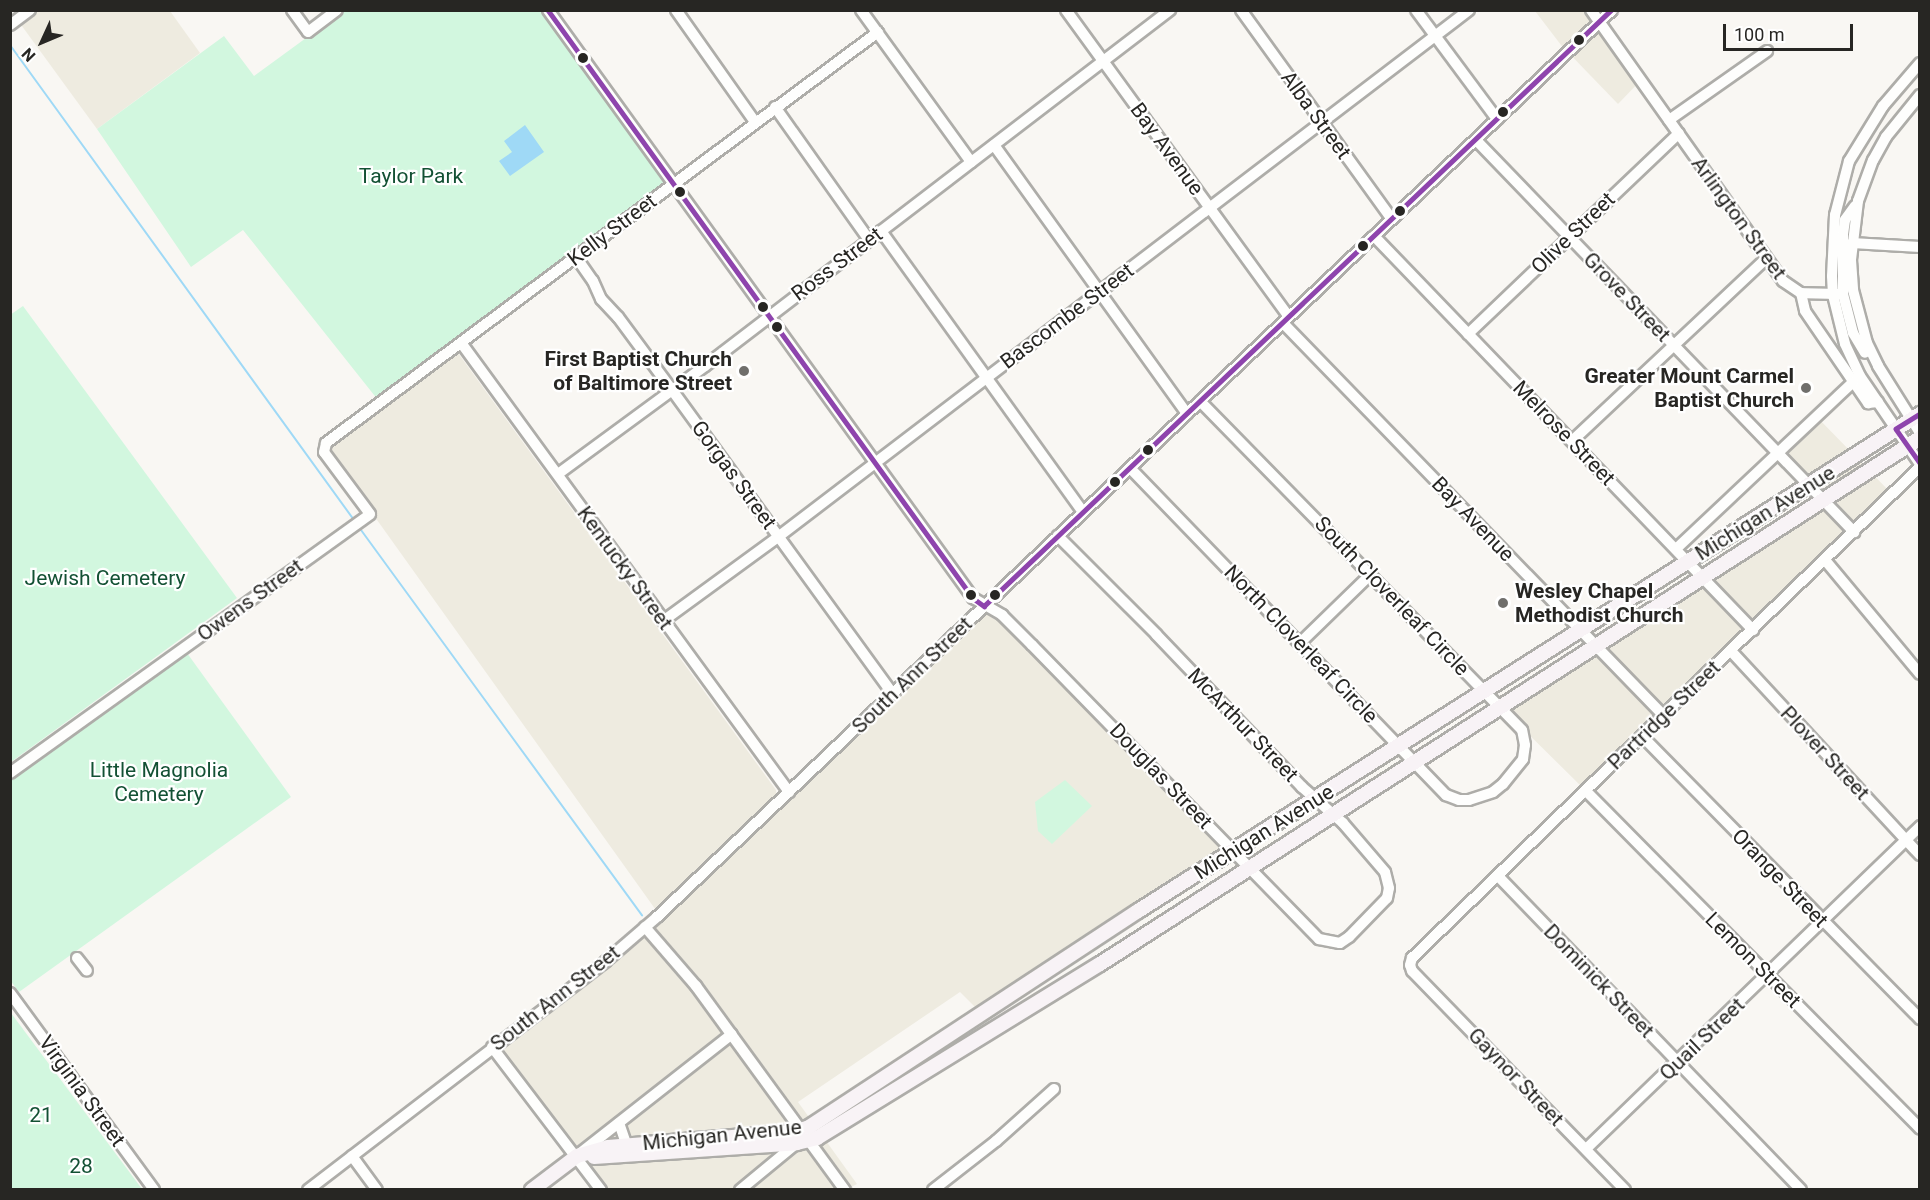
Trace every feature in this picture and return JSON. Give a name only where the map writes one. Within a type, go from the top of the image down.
[{"type":"main road","name":"Michigan Avenue","points":[[802,1138],[809,1127],[1080,949],[1317,800],[1915,416]]},
{"type":"main road","name":"Michigan Avenue","points":[[532,1190],[577,1156],[608,1147],[817,1138],[1013,1018],[1920,438]]},
{"type":"main road","points":[[1767,512],[1775,530]]},
{"type":"main road","name":"Michigan Avenue","points":[[577,1156],[596,1157],[802,1138]]},
{"type":"street","points":[[12,20],[30,10]]},
{"type":"street","points":[[292,10],[308,32],[338,10]]},
{"type":"street","name":"Douglas Street","points":[[548,10],[973,598],[1002,615],[1319,939],[1340,943],[1365,921]]},
{"type":"street","points":[[676,10],[755,122]]},
{"type":"street","points":[[861,10],[971,162]]},
{"type":"street","name":"Bay Avenue","points":[[1065,10],[1210,208],[1286,320],[1663,716]]},
{"type":"street","points":[[1170,10],[994,146],[1187,414]]},
{"type":"street","name":"Alba Street","points":[[1241,10],[1392,219]]},
{"type":"street","points":[[1416,10],[1497,120]]},
{"type":"street","name":"Bascombe Street","points":[[663,621],[778,537],[1469,10]]},
{"type":"street","points":[[1591,10],[1669,120],[1767,51]]},
{"type":"street","name":"South Ann Street","points":[[309,1190],[645,927],[1612,10]]},
{"type":"street","name":"Kelly Street","points":[[376,406],[878,32]]},
{"type":"street","points":[[1920,63],[1883,106],[1849,161],[1835,215],[1838,294],[1845,344],[1860,376],[1920,466]]},
{"type":"street","points":[[1878,366],[1860,322],[1853,290],[1852,243],[1858,201],[1873,160],[1920,95]]},
{"type":"street","points":[[776,107],[869,240]]},
{"type":"street","name":"Arlington Street","points":[[1669,120],[1784,281],[1801,293],[1838,294]]},
{"type":"street","name":"Olive Street","points":[[1468,334],[1678,133]]},
{"type":"street","name":"Grove Street","points":[[1476,140],[1854,532]]},
{"type":"street","name":"Ross Street","points":[[558,474],[994,146]]},
{"type":"street","points":[[1858,201],[1845,220],[1838,294],[1853,333],[1868,357],[1878,366],[1915,416],[1920,433]]},
{"type":"street","points":[[881,231],[1083,512]]},
{"type":"street","name":"Melrose Street","points":[[1374,236],[1753,630]]},
{"type":"street","points":[[1852,243],[1920,247]]},
{"type":"street","name":"Gorgas Street","points":[[576,257],[593,281],[601,299],[618,317],[672,390],[893,694]]},
{"type":"street","points":[[1572,441],[1767,258]]},
{"type":"street","points":[[1801,293],[1805,311],[1853,382],[1868,403],[1878,402]]},
{"type":"street","name":"Kentucky Street","points":[[462,344],[789,792]]},
{"type":"street","points":[[1676,549],[1853,382]]},
{"type":"street","name":"South Cloverleaf Circle","points":[[1200,401],[1522,730],[1526,745],[1522,759],[1512,775],[1493,792],[1481,796]]},
{"type":"street","name":"Owens Street","points":[[10,773],[370,514],[324,452],[326,443],[376,406]]},
{"type":"street","name":"Partridge Street","points":[[1410,964],[1412,958],[1920,466]]},
{"type":"street","name":"North Cloverleaf Circle","points":[[1130,468],[1446,795],[1459,800],[1481,796]]},
{"type":"street","name":"McArthur Street","points":[[1058,536],[1332,813],[1385,872],[1389,888],[1387,898],[1365,921]]},
{"type":"street","points":[[1825,560],[1920,674]]},
{"type":"street","points":[[1300,643],[1371,574]]},
{"type":"street","name":"Plover Street","points":[[1731,651],[1920,855]]},
{"type":"street","name":"Orange Street","points":[[1642,736],[1920,1019]]},
{"type":"street","name":"Lemon Street","points":[[1586,791],[1920,1129]]},
{"type":"street","name":"Quail Street","points":[[1586,1149],[1920,826]]},
{"type":"street","name":"Dominick Street","points":[[1498,876],[1801,1190]]},
{"type":"street","points":[[645,927],[673,957],[732,1034],[802,1138],[845,1190]]},
{"type":"street","points":[[77,958],[87,971]]},
{"type":"street","name":"Gaynor Street","points":[[1410,964],[1412,971],[1625,1190]]},
{"type":"street","name":"Virginia Street","points":[[10,993],[154,1190]]},
{"type":"street","points":[[577,1156],[732,1034]]},
{"type":"street","points":[[492,1047],[602,1190]]},
{"type":"street","points":[[933,1190],[996,1142],[1054,1089]]},
{"type":"street","points":[[619,1123],[627,1146]]},
{"type":"street","points":[[740,1190],[788,1153],[802,1138]]},
{"type":"street","points":[[352,1156],[377,1190]]},
{"type":"shaded area","points":[[35,11],[170,11],[200,53],[97,129],[19,22]]},
{"type":"shaded area","points":[[1535,11],[1596,11],[1645,76],[1618,104],[1561,45]]},
{"type":"shaded area","points":[[458,353],[776,790],[777,803],[984,606],[1002,615],[1234,852],[981,1013],[960,992],[798,1102],[857,1184],[847,1189],[596,1189],[493,1055],[663,920],[327,450]]},
{"type":"shaded area","points":[[1816,416],[1892,494],[1586,791],[1500,706],[1823,500],[1778,453]]},
{"type":"green space","name":"Taylor Park","points":[[343,11],[547,11],[674,183],[378,400],[243,230],[191,267],[97,129],[224,36],[254,76]]},
{"type":"green space","name":"Jewish Cemetery","points":[[23,306],[237,598],[11,762],[10,315]]},
{"type":"green space","name":"Little Magnolia Cemetery","points":[[187,653],[291,797],[19,992],[10,980],[11,779]]},
{"type":"green space","points":[[1065,780],[1092,806],[1052,844],[1038,831],[1035,802]]},
{"type":"green space","points":[[11,1013],[142,1189],[11,1189]]},
{"type":"water","points":[[525,125],[544,152],[510,176],[499,161],[512,152],[504,141]]},
{"type":"waterway","points":[[10,45],[354,520]]},
{"type":"waterway","points":[[361,530],[642,915]]},
{"type":"transit line","points":[[548,10],[973,598],[984,606],[1611,10]]},
{"type":"transit line","points":[[1920,414],[1896,429],[1920,463]]},
{"type":"place","name":"First Baptist Church of Baltimore Street","points":[[744,371]]},
{"type":"place","name":"Greater Mount Carmel Baptist Church","points":[[1806,388]]},
{"type":"place","name":"Wesley Chapel Methodist Church","points":[[1503,603]]},
{"type":"park label","name":"21","points":[[41,1115]]},
{"type":"park label","name":"28","points":[[81,1166]]}]
